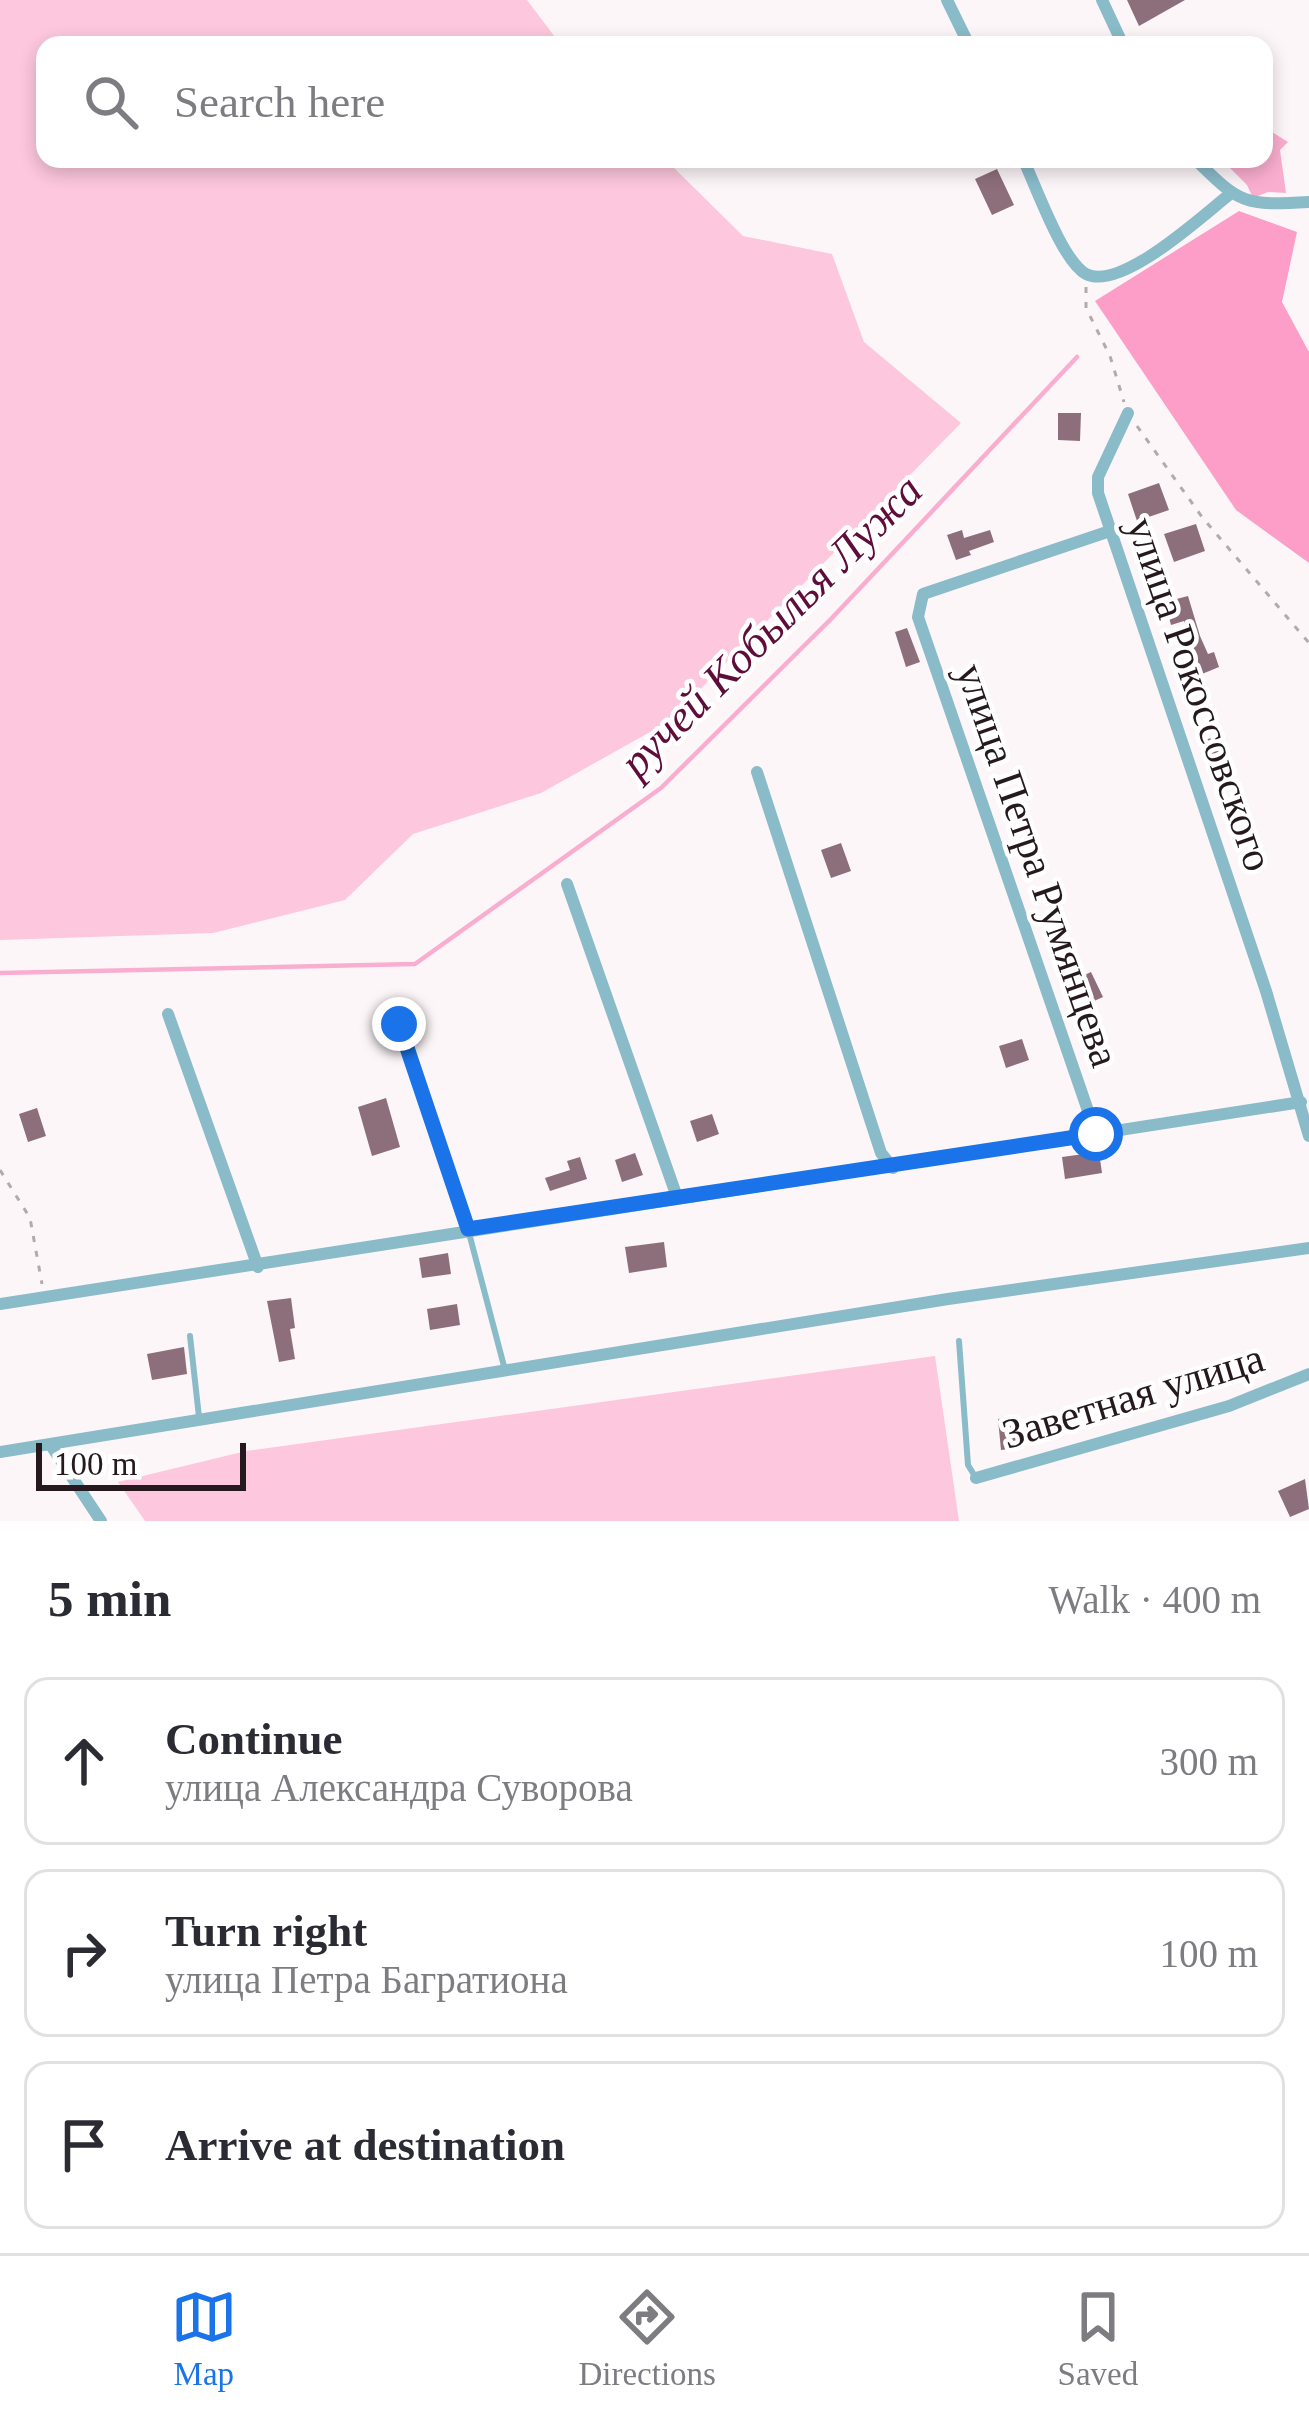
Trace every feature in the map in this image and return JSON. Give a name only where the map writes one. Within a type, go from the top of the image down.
[{"type":"street","points":[[947,0],[965,36]]},
{"type":"street","points":[[1102,0],[1119,36]]},
{"type":"street","points":[[1027,168],[1070,257],[1086,274],[1103,278],[1145,260],[1230,194]]},
{"type":"street","points":[[1205,168],[1230,194],[1270,205],[1309,202]]},
{"type":"street","name":"улица Рокоссовского","points":[[1128,413],[1098,477],[1098,493],[1309,1136]]},
{"type":"street","name":"улица Петра Румянцева","points":[[1096,1134],[918,617],[923,594],[1110,531]]},
{"type":"street","points":[[757,772],[881,1153],[892,1168]]},
{"type":"street","points":[[567,884],[677,1197]]},
{"type":"street","points":[[168,1015],[258,1267]]},
{"type":"street","points":[[399,1024],[468,1229]]},
{"type":"street","points":[[0,1304],[1301,1102]]},
{"type":"street","points":[[0,1452],[948,1299],[1309,1248]]},
{"type":"street","name":"Заветная улица","points":[[976,1478],[1229,1406],[1309,1374]]},
{"type":"street","points":[[50,1444],[101,1521]]},
{"type":"lane","points":[[468,1229],[505,1370]]},
{"type":"lane","points":[[190,1336],[199,1418]]},
{"type":"lane","points":[[958,1341],[968,1466],[976,1478]]},
{"type":"path","points":[[1086,274],[1086,308],[1110,356],[1128,413],[1202,517],[1309,643]]},
{"type":"path","points":[[0,1170],[29,1218],[45,1297]]},
{"type":"shaded area","points":[[0,0],[527,0],[554,36],[36,36],[36,168],[674,168],[743,236],[832,254],[864,342],[961,423],[668,722],[541,793],[413,834],[345,900],[213,933],[0,940]]},
{"type":"shaded area","points":[[1273,133],[1288,142],[1280,150],[1286,193],[1268,192],[1253,198],[1230,168],[1273,168]]},
{"type":"shaded area","points":[[1239,211],[1297,232],[1282,302],[1309,352],[1309,563],[1236,510],[1095,301]]},
{"type":"shaded area","points":[[935,1356],[959,1521],[145,1521],[118,1482],[246,1451]]},
{"type":"building","points":[[1127,0],[1185,0],[1139,26]]},
{"type":"building","points":[[997,169],[1014,205],[992,215],[975,179]]},
{"type":"building","points":[[1058,413],[1081,413],[1080,441],[1058,440]]},
{"type":"building","points":[[1159,483],[1169,510],[1137,521],[1128,494]]},
{"type":"building","points":[[1196,524],[1205,551],[1174,562],[1164,534]]},
{"type":"building","points":[[962,530],[964,538],[990,530],[994,542],[956,560],[947,535]]},
{"type":"building","points":[[1188,596],[1200,636],[1219,667],[1202,674],[1184,621],[1171,625],[1165,602]]},
{"type":"building","points":[[907,628],[920,662],[906,667],[895,632]]},
{"type":"building","points":[[1214,737],[1229,784],[1221,787],[1202,741]]},
{"type":"building","points":[[841,843],[851,871],[831,878],[821,850]]},
{"type":"building","points":[[1091,972],[1103,997],[1083,1006],[1072,981]]},
{"type":"building","points":[[1022,1039],[1029,1060],[1006,1068],[999,1046]]},
{"type":"building","points":[[386,1098],[400,1147],[372,1156],[358,1107]]},
{"type":"building","points":[[37,1108],[46,1136],[28,1142],[19,1114]]},
{"type":"building","points":[[712,1114],[719,1134],[697,1142],[690,1121]]},
{"type":"building","points":[[1099,1152],[1102,1173],[1065,1179],[1062,1157]]},
{"type":"building","points":[[635,1153],[643,1175],[622,1182],[615,1160]]},
{"type":"building","points":[[580,1157],[587,1179],[550,1191],[545,1178],[570,1170],[567,1161]]},
{"type":"building","points":[[664,1242],[667,1267],[629,1273],[625,1247]]},
{"type":"building","points":[[448,1253],[451,1274],[422,1278],[419,1258]]},
{"type":"building","points":[[291,1298],[295,1359],[279,1362],[267,1301]]},
{"type":"building","points":[[457,1304],[460,1325],[430,1330],[427,1309]]},
{"type":"building","points":[[184,1347],[187,1374],[152,1380],[147,1354]]},
{"type":"building","points":[[1014,1417],[1018,1448],[1001,1450],[998,1419]]},
{"type":"building","points":[[1305,1479],[1309,1509],[1290,1517],[1278,1491]]},
{"type":"waterway","name":"ручей Кобылья Лужа","points":[[0,973],[415,964],[661,788],[831,619],[1077,357]]},
{"type":"route","points":[[399,1024],[468,1229],[1096,1134]]}]
